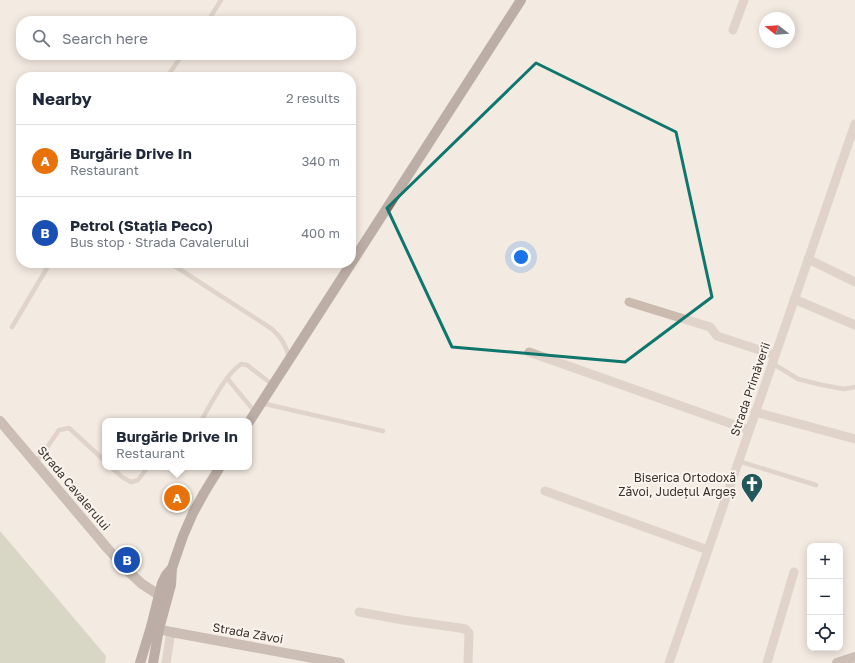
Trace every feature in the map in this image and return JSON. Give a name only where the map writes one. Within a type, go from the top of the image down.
[{"type":"main road","points":[[356,255],[521,0]]},
{"type":"main road","points":[[251,418],[348,268]]},
{"type":"main road","name":"Strada Cavalerului","points":[[0,421],[108,549],[142,584],[163,597]]},
{"type":"main road","points":[[141,660],[155,628],[163,597],[162,584],[166,575],[172,568],[193,514],[218,470]]},
{"type":"main road","points":[[153,662],[155,628]]},
{"type":"main road","name":"Strada Zăvoi","points":[[155,628],[340,663]]},
{"type":"main road","points":[[837,663],[855,657]]},
{"type":"street","points":[[733,30],[744,0]]},
{"type":"street","name":"Strada Primăverii","points":[[668,663],[808,259],[853,136],[855,124]]},
{"type":"street","points":[[808,259],[855,282]]},
{"type":"street","points":[[794,299],[855,325]]},
{"type":"street","points":[[629,302],[710,327],[717,336],[773,359]]},
{"type":"street","points":[[529,352],[749,430]]},
{"type":"street","points":[[755,412],[855,439]]},
{"type":"street","points":[[545,491],[708,550]]},
{"type":"street","points":[[767,663],[794,572]]},
{"type":"street","points":[[359,612],[465,629],[469,633],[468,663]]},
{"type":"street","points":[[166,663],[171,632]]},
{"type":"lane","points":[[211,16],[221,0]]},
{"type":"lane","points":[[170,72],[179,60]]},
{"type":"lane","points":[[12,327],[47,268]]},
{"type":"lane","points":[[178,268],[272,329],[284,343],[288,351],[289,359]]},
{"type":"lane","points":[[773,359],[798,379],[822,385],[844,388],[855,387]]},
{"type":"lane","points":[[203,418],[227,378],[234,369],[241,364],[247,365],[273,385]]},
{"type":"lane","points":[[227,378],[255,412]]},
{"type":"lane","points":[[261,403],[382,431]]},
{"type":"lane","points":[[35,463],[59,430],[69,428],[102,458]]},
{"type":"lane","points":[[738,461],[816,485]]},
{"type":"lane","points":[[114,470],[130,482],[138,480],[146,470]]},
{"type":"highlighted area","points":[[536,63],[676,132],[712,297],[625,362],[452,347],[387,208]]},
{"type":"green space","points":[[0,531],[106,656],[105,663],[0,663]]},
{"type":"place","name":"Burgărie Drive In","points":[[177,498]]},
{"type":"place","name":"Biserica Ortodoxă Zăvoi, Județul Argeș","points":[[752,504]]},
{"type":"place","name":"Petrol (Stația Peco)","points":[[127,560]]}]
